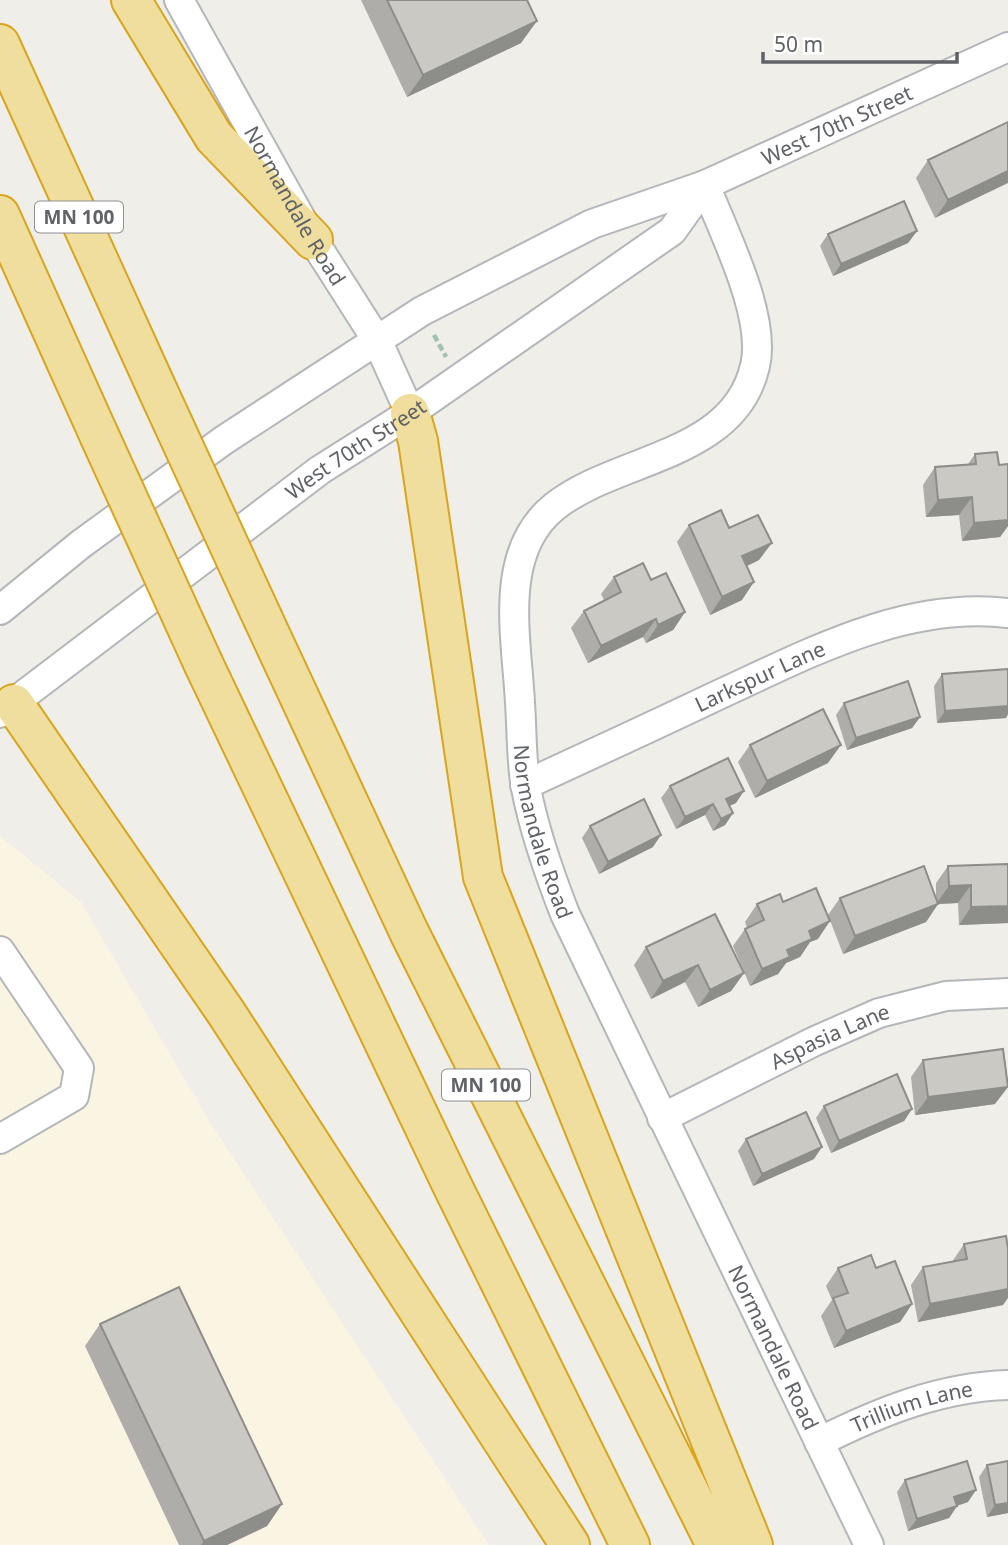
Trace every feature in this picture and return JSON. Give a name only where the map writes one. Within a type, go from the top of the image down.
[{"type":"highway","points":[[131,0],[214,137],[313,240]]},
{"type":"highway","name":"MN 100","points":[[0,44],[409,932],[716,1545]]},
{"type":"highway","name":"MN 100","points":[[0,215],[204,665],[446,1172],[630,1545]]},
{"type":"highway","points":[[410,413],[418,440],[483,877],[753,1545]]},
{"type":"highway","points":[[5,701],[227,1014],[570,1545]]},
{"type":"street","name":"Normandale Road","points":[[179,0],[313,240],[378,342],[410,413]]},
{"type":"street","name":"West 70th Street","points":[[0,610],[81,544],[224,440],[422,312],[592,224],[705,185],[1008,47]]},
{"type":"street","name":"Normandale Road","points":[[705,185],[753,309],[758,338],[756,366],[746,394],[728,417],[705,435],[553,507],[532,534],[520,563],[514,595],[525,785],[542,856],[565,914],[869,1545]]},
{"type":"street","name":"West 70th Street","points":[[5,701],[320,470],[410,413],[672,231],[705,185]]},
{"type":"street","name":"Larkspur Lane","points":[[525,785],[822,647],[880,626],[939,615],[1008,613]]},
{"type":"street","points":[[0,951],[79,1068],[74,1096],[0,1139]]},
{"type":"street","name":"Aspasia Lane","points":[[662,1118],[815,1041],[879,1013],[946,996],[1008,993]]},
{"type":"street","name":"Trillium Lane","points":[[819,1442],[875,1414],[936,1395],[1008,1385]]},
{"type":"path","points":[[431,328],[446,357]]},
{"type":"shaded area","points":[[0,836],[81,902],[209,1121],[489,1545],[0,1545]]},
{"type":"building","points":[[387,0],[527,0],[537,21],[423,75]]},
{"type":"building","points":[[1008,122],[1008,171],[948,200],[928,160]]},
{"type":"building","points":[[904,201],[917,231],[841,264],[828,234]]},
{"type":"building","points":[[997,452],[999,465],[1008,464],[1008,520],[974,523],[972,497],[938,500],[935,467],[976,464],[975,454]]},
{"type":"building","points":[[721,510],[729,528],[758,515],[772,543],[742,556],[754,582],[722,597],[689,525]]},
{"type":"building","points":[[643,563],[651,580],[666,573],[685,612],[658,625],[656,619],[601,646],[584,611],[621,592],[614,577]]},
{"type":"building","points":[[1008,669],[1008,706],[945,711],[942,674]]},
{"type":"building","points":[[908,681],[920,717],[856,738],[844,703]]},
{"type":"building","points":[[823,709],[841,745],[767,781],[750,745]]},
{"type":"building","points":[[728,758],[744,791],[726,799],[733,813],[721,819],[713,804],[685,817],[670,786]]},
{"type":"building","points":[[644,799],[661,835],[608,862],[590,826]]},
{"type":"building","points":[[1008,864],[1008,906],[971,907],[971,885],[949,886],[948,866]]},
{"type":"building","points":[[924,866],[938,904],[855,936],[840,898]]},
{"type":"building","points":[[816,888],[830,921],[809,931],[812,939],[787,950],[790,957],[762,969],[745,929],[764,920],[757,904],[780,894],[783,902]]},
{"type":"building","points":[[715,914],[744,973],[710,990],[698,965],[663,981],[646,947]]},
{"type":"building","points":[[1003,1049],[1008,1087],[928,1097],[923,1060]]},
{"type":"building","points":[[897,1074],[912,1109],[839,1141],[824,1106]]},
{"type":"building","points":[[806,1112],[822,1147],[762,1174],[746,1139]]},
{"type":"building","points":[[1006,1236],[1008,1289],[930,1304],[923,1267],[967,1259],[964,1244]]},
{"type":"building","points":[[871,1255],[876,1268],[895,1261],[912,1304],[846,1331],[833,1298],[848,1293],[838,1268]]},
{"type":"building","points":[[179,1287],[282,1504],[204,1541],[100,1324]]},
{"type":"building","points":[[967,1461],[976,1490],[954,1497],[957,1506],[917,1519],[905,1480]]},
{"type":"building","points":[[1008,1461],[1008,1503],[995,1505],[987,1465]]}]
